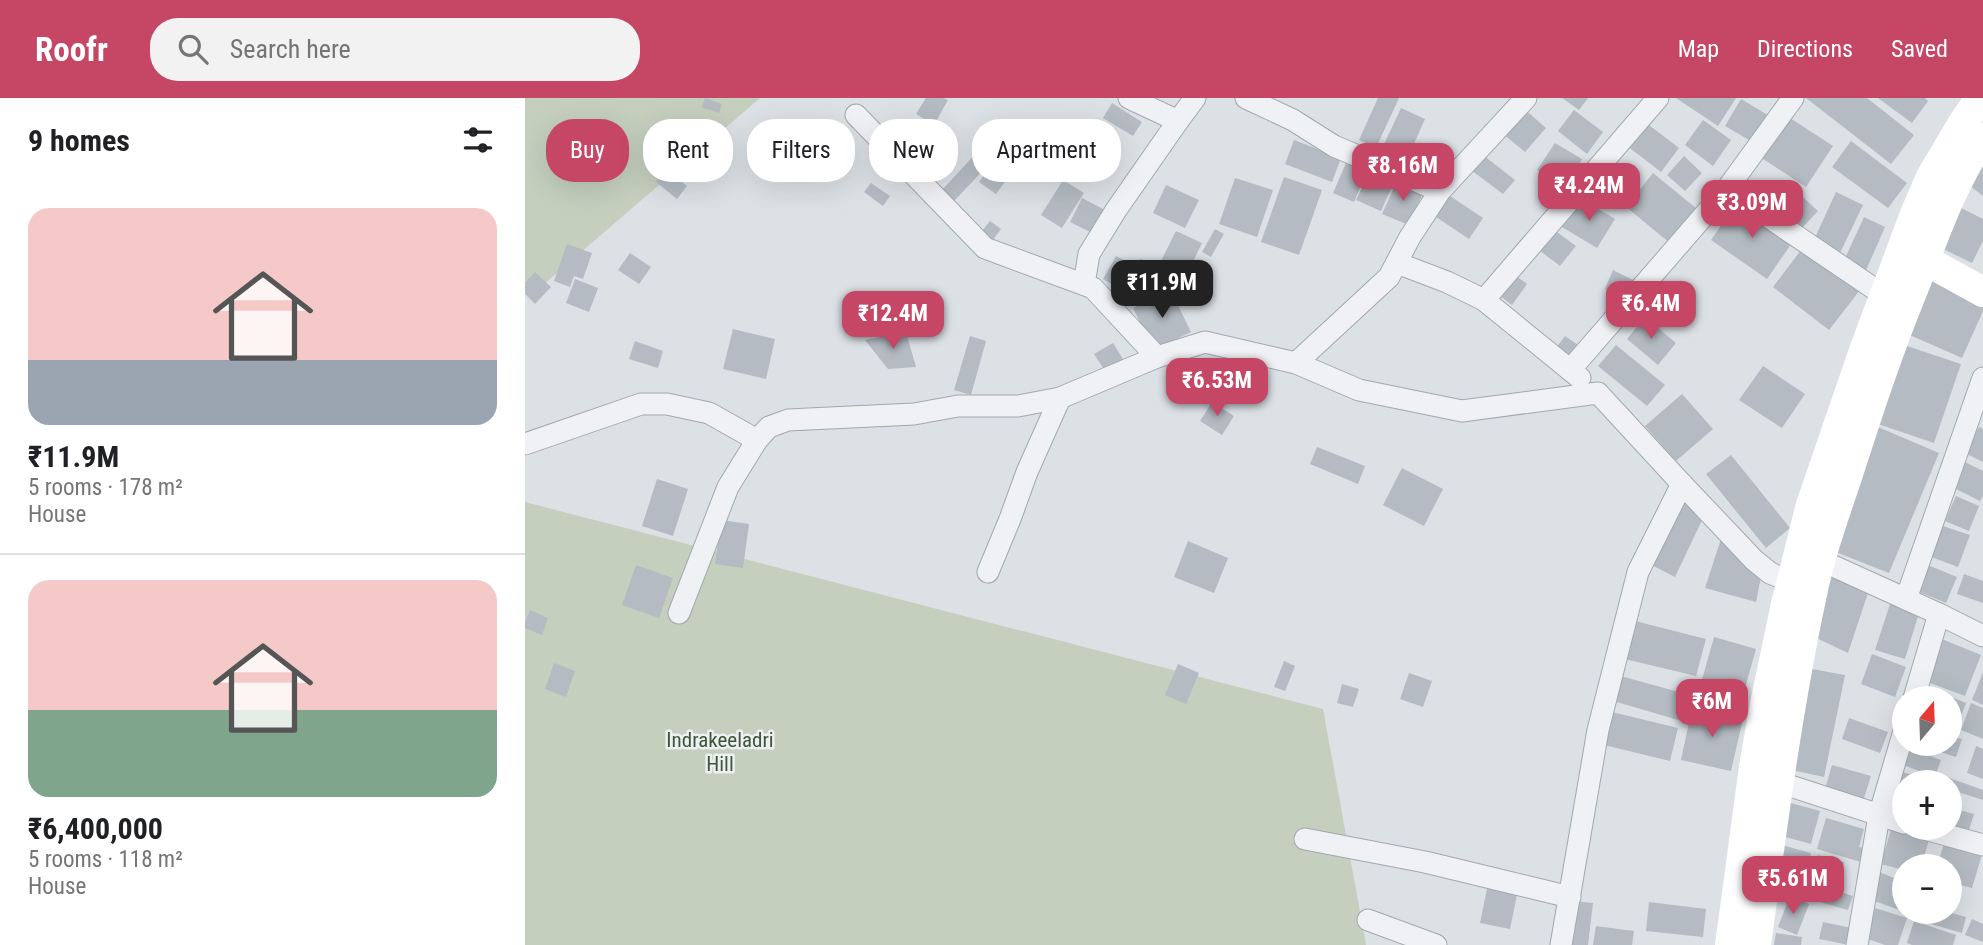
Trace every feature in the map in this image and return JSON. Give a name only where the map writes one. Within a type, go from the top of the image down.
[{"type":"street","points":[[1129,98],[1178,121]]},
{"type":"street","points":[[1084,284],[1089,254],[1116,210],[1195,98]]},
{"type":"street","points":[[1246,98],[1293,120],[1334,146],[1440,191]]},
{"type":"street","points":[[1288,98],[1293,120]]},
{"type":"street","points":[[1296,363],[1389,277],[1410,237],[1440,191],[1526,98]]},
{"type":"street","points":[[1484,300],[1658,98]]},
{"type":"street","points":[[1570,370],[1727,189],[1793,98]]},
{"type":"street","points":[[1730,945],[1753,767],[1791,582],[1811,505],[1915,214],[1931,177],[1972,101]]},
{"type":"street","points":[[856,115],[985,248],[1093,288],[1157,357]]},
{"type":"street","points":[[1756,945],[1778,782],[1820,560],[1879,376],[1956,186],[1983,138]]},
{"type":"street","points":[[1727,189],[1885,296]]},
{"type":"street","points":[[1925,260],[1983,292]]},
{"type":"street","points":[[1397,263],[1484,300],[1598,393],[1754,560],[1770,573],[1791,582]]},
{"type":"street","points":[[679,613],[727,487],[769,426],[789,419],[914,414],[958,406],[1018,406],[1060,398],[1157,357],[1205,342],[1296,363],[1359,390],[1462,411],[1598,393]]},
{"type":"street","points":[[1906,599],[1983,378]]},
{"type":"street","points":[[988,572],[1027,472],[1060,398]]},
{"type":"street","points":[[525,444],[641,404],[667,404],[709,413],[757,440]]},
{"type":"street","points":[[1561,945],[1598,730],[1638,572],[1682,484]]},
{"type":"street","points":[[1820,560],[1983,636]]},
{"type":"street","points":[[1918,686],[1939,614]]},
{"type":"street","points":[[1857,945],[1879,816],[1897,756]]},
{"type":"street","points":[[1778,782],[1892,820]]},
{"type":"street","points":[[1305,839],[1425,862],[1570,897]]},
{"type":"street","points":[[1962,839],[1983,845]]},
{"type":"street","points":[[1368,920],[1436,945]]},
{"type":"green space","points":[[525,98],[760,98],[733,121],[733,119],[643,119],[643,182],[662,182],[537,290],[525,291]]},
{"type":"green space","name":"Indrakeeladri Hill","points":[[525,502],[1323,709],[1366,945],[525,945]]},
{"type":"building","points":[[705,98],[722,104],[719,113],[702,107]]},
{"type":"building","points":[[926,98],[948,100],[937,119],[924,119],[916,114]]},
{"type":"building","points":[[1378,98],[1399,98],[1376,148],[1359,140]]},
{"type":"building","points":[[1562,98],[1588,98],[1579,110]]},
{"type":"building","points":[[1676,98],[1736,98],[1718,126]]},
{"type":"building","points":[[1806,98],[1867,98],[1914,135],[1891,164]]},
{"type":"building","points":[[1878,98],[1925,98],[1928,101],[1912,123]]},
{"type":"building","points":[[1741,99],[1771,117],[1756,144],[1725,126]]},
{"type":"building","points":[[1112,103],[1142,122],[1133,136],[1121,129],[1121,119],[1103,118]]},
{"type":"building","points":[[1401,108],[1425,119],[1404,166],[1379,155]]},
{"type":"building","points":[[1523,108],[1546,128],[1525,152],[1502,133]]},
{"type":"building","points":[[1574,110],[1603,132],[1587,154],[1558,131]]},
{"type":"building","points":[[1787,116],[1833,146],[1806,187],[1760,157]]},
{"type":"building","points":[[1641,119],[1679,148],[1661,172],[1622,142]]},
{"type":"building","points":[[1703,120],[1731,140],[1713,166],[1685,145]]},
{"type":"building","points":[[1294,140],[1341,158],[1332,182],[1285,164]]},
{"type":"building","points":[[1851,141],[1907,183],[1888,208],[1832,167]]},
{"type":"building","points":[[1555,143],[1582,159],[1564,187],[1537,170]]},
{"type":"building","points":[[1479,152],[1515,180],[1503,194],[1467,167]]},
{"type":"building","points":[[1684,156],[1702,173],[1685,191],[1667,175]]},
{"type":"building","points":[[1983,157],[1983,196],[1964,181]]},
{"type":"building","points":[[972,158],[972,182],[954,201],[942,190],[949,182],[958,182],[958,173]]},
{"type":"building","points":[[1346,163],[1367,171],[1354,202],[1333,193]]},
{"type":"building","points":[[1371,169],[1395,180],[1381,211],[1356,200]]},
{"type":"building","points":[[1653,173],[1697,209],[1670,243],[1626,207]]},
{"type":"building","points":[[1284,177],[1322,190],[1299,255],[1261,242]]},
{"type":"building","points":[[1235,178],[1273,190],[1257,237],[1219,224]]},
{"type":"building","points":[[1397,181],[1423,193],[1409,225],[1382,214]]},
{"type":"building","points":[[656,182],[682,182],[687,186],[677,199]]},
{"type":"building","points":[[979,182],[1005,182],[996,194]]},
{"type":"building","points":[[1062,182],[1084,193],[1062,228],[1041,215]]},
{"type":"building","points":[[871,183],[890,196],[883,206],[864,192]]},
{"type":"building","points":[[1166,185],[1199,200],[1185,228],[1153,213]]},
{"type":"building","points":[[1793,188],[1818,211],[1799,231],[1774,208]]},
{"type":"building","points":[[1836,192],[1863,205],[1839,255],[1813,242]]},
{"type":"building","points":[[1450,196],[1483,218],[1469,239],[1436,217]]},
{"type":"building","points":[[1082,198],[1105,210],[1092,233],[1070,222]]},
{"type":"building","points":[[1580,198],[1615,219],[1597,248],[1562,227]]},
{"type":"building","points":[[1738,201],[1794,240],[1767,279],[1711,240]]},
{"type":"building","points":[[1955,205],[1983,219],[1983,241],[1972,263],[1935,245]]},
{"type":"building","points":[[1864,217],[1885,227],[1864,275],[1842,265]]},
{"type":"building","points":[[990,221],[1001,229],[989,245],[978,236]]},
{"type":"building","points":[[1550,227],[1576,246],[1560,266],[1535,247]]},
{"type":"building","points":[[1215,229],[1224,234],[1211,257],[1202,252]]},
{"type":"building","points":[[1176,231],[1202,243],[1185,278],[1159,265]]},
{"type":"building","points":[[567,244],[592,253],[583,279],[574,276],[570,287],[554,281]]},
{"type":"building","points":[[1804,246],[1860,290],[1829,330],[1773,287]]},
{"type":"building","points":[[630,253],[651,267],[639,284],[618,270]]},
{"type":"building","points":[[1116,256],[1133,265],[1120,289],[1103,279]]},
{"type":"building","points":[[1140,259],[1156,265],[1146,289],[1129,282]]},
{"type":"building","points":[[1613,270],[1637,282],[1628,300],[1605,289]]},
{"type":"building","points":[[535,272],[551,287],[535,304],[525,294],[525,283]]},
{"type":"building","points":[[1511,272],[1527,284],[1512,305],[1496,293]]},
{"type":"building","points":[[1929,277],[1983,300],[1983,311],[1962,358],[1905,333]]},
{"type":"building","points":[[575,279],[598,288],[589,312],[566,303]]},
{"type":"building","points":[[1171,291],[1191,332],[1153,350],[1133,308]]},
{"type":"building","points":[[1645,317],[1676,343],[1658,365],[1627,339]]},
{"type":"building","points":[[733,329],[775,339],[766,379],[723,369]]},
{"type":"building","points":[[906,332],[916,367],[888,369],[865,340]]},
{"type":"building","points":[[970,336],[986,341],[971,395],[954,390]]},
{"type":"building","points":[[1565,336],[1581,347],[1571,360],[1556,348]]},
{"type":"building","points":[[635,341],[663,351],[658,368],[629,359]]},
{"type":"building","points":[[1113,343],[1126,364],[1107,374],[1094,354]]},
{"type":"building","points":[[1616,345],[1665,385],[1647,406],[1598,366]]},
{"type":"building","points":[[1904,345],[1961,364],[1934,443],[1878,424]]},
{"type":"building","points":[[1763,366],[1805,394],[1782,428],[1739,400]]},
{"type":"building","points":[[1682,394],[1713,429],[1676,461],[1645,426]]},
{"type":"building","points":[[1212,402],[1234,416],[1222,435],[1200,421]]},
{"type":"building","points":[[1878,427],[1939,453],[1889,573],[1828,549]]},
{"type":"building","points":[[1979,427],[1983,429],[1983,462],[1965,453]]},
{"type":"building","points":[[1317,447],[1365,466],[1358,484],[1310,464]]},
{"type":"building","points":[[1731,455],[1790,528],[1766,548],[1706,474]]},
{"type":"building","points":[[1965,462],[1983,471],[1983,496],[1980,501],[1952,487]]},
{"type":"building","points":[[1402,468],[1443,489],[1424,526],[1383,505]]},
{"type":"building","points":[[657,479],[688,489],[673,536],[642,526]]},
{"type":"building","points":[[1683,496],[1705,514],[1675,577],[1646,562]]},
{"type":"building","points":[[1956,496],[1979,506],[1969,531],[1945,521]]},
{"type":"building","points":[[721,520],[749,524],[743,568],[715,564]]},
{"type":"building","points":[[1937,524],[1970,535],[1958,567],[1926,555]]},
{"type":"building","points":[[1721,539],[1761,577],[1756,602],[1705,588]]},
{"type":"building","points":[[1188,541],[1228,558],[1214,593],[1174,577]]},
{"type":"building","points":[[1923,563],[1957,577],[1946,603],[1912,589]]},
{"type":"building","points":[[636,565],[673,578],[659,618],[622,605]]},
{"type":"building","points":[[1826,572],[1870,587],[1848,653],[1808,634]]},
{"type":"building","points":[[1964,574],[1983,581],[1983,603],[1957,594]]},
{"type":"building","points":[[1890,604],[1919,613],[1905,659],[1875,650]]},
{"type":"building","points":[[530,610],[548,618],[542,635],[525,628]]},
{"type":"building","points":[[1635,621],[1706,639],[1696,676],[1625,659]]},
{"type":"building","points":[[1714,637],[1756,649],[1738,713],[1696,701]]},
{"type":"building","points":[[1942,639],[1981,655],[1965,696],[1962,695],[1962,686],[1938,686],[1925,681]]},
{"type":"building","points":[[1872,654],[1906,667],[1899,686],[1892,686],[1892,696],[1861,684]]},
{"type":"building","points":[[1284,661],[1295,666],[1285,691],[1274,687]]},
{"type":"building","points":[[554,663],[575,671],[566,697],[545,689]]},
{"type":"building","points":[[1178,664],[1199,673],[1186,704],[1165,695]]},
{"type":"building","points":[[1812,669],[1845,675],[1824,777],[1791,770]]},
{"type":"building","points":[[1983,672],[1983,705],[1972,700]]},
{"type":"building","points":[[1409,673],[1432,681],[1423,707],[1400,699]]},
{"type":"building","points":[[1617,675],[1686,694],[1678,720],[1610,700]]},
{"type":"building","points":[[1342,684],[1359,689],[1353,707],[1337,703]]},
{"type":"building","points":[[1971,703],[1983,708],[1983,739],[1962,730]]},
{"type":"building","points":[[1692,708],[1743,719],[1731,771],[1681,760]]},
{"type":"building","points":[[1612,712],[1678,728],[1670,761],[1604,745]]},
{"type":"building","points":[[1849,718],[1888,732],[1880,753],[1842,739]]},
{"type":"building","points":[[1976,746],[1983,749],[1983,779],[1967,773]]},
{"type":"building","points":[[1900,756],[1930,756],[1941,760],[1937,770],[1916,770],[1898,763]]},
{"type":"building","points":[[1832,765],[1871,776],[1862,804],[1824,793]]},
{"type":"building","points":[[1962,782],[1983,790],[1983,800],[1962,793]]},
{"type":"building","points":[[1787,802],[1820,811],[1811,844],[1778,835]]},
{"type":"building","points":[[1962,811],[1974,814],[1969,830],[1962,828]]},
{"type":"building","points":[[1826,818],[1864,829],[1859,847],[1869,849],[1864,863],[1817,849]]},
{"type":"building","points":[[1892,826],[1892,840],[1929,840],[1925,854],[1892,854],[1892,867],[1881,864]]},
{"type":"building","points":[[1945,840],[1983,851],[1972,888],[1962,885],[1962,854],[1941,854]]},
{"type":"building","points":[[1782,845],[1811,853],[1803,884],[1774,877]]},
{"type":"building","points":[[1818,855],[1844,862],[1838,888],[1811,880]]},
{"type":"building","points":[[1879,872],[1892,877],[1892,907],[1869,899]]},
{"type":"building","points":[[1488,884],[1518,890],[1510,929],[1480,923]]},
{"type":"building","points":[[1813,884],[1853,896],[1848,910],[1809,899]]},
{"type":"building","points":[[1790,896],[1809,904],[1797,935],[1778,927]]},
{"type":"building","points":[[1571,901],[1593,903],[1588,945],[1567,945]]},
{"type":"building","points":[[1649,902],[1706,909],[1703,937],[1646,931]]},
{"type":"building","points":[[1875,908],[1892,913],[1892,924],[1905,924],[1898,945],[1885,945],[1865,938]]},
{"type":"building","points":[[1962,916],[1966,917],[1962,933],[1931,924],[1962,924]]},
{"type":"building","points":[[1972,919],[1983,924],[1983,942],[1965,935]]},
{"type":"building","points":[[1823,922],[1852,928],[1849,945],[1819,939]]},
{"type":"building","points":[[1913,924],[1923,924],[1956,935],[1953,945],[1907,943]]},
{"type":"building","points":[[1596,926],[1634,931],[1632,945],[1593,945]]},
{"type":"building","points":[[1776,933],[1802,937],[1801,945],[1774,945]]}]
